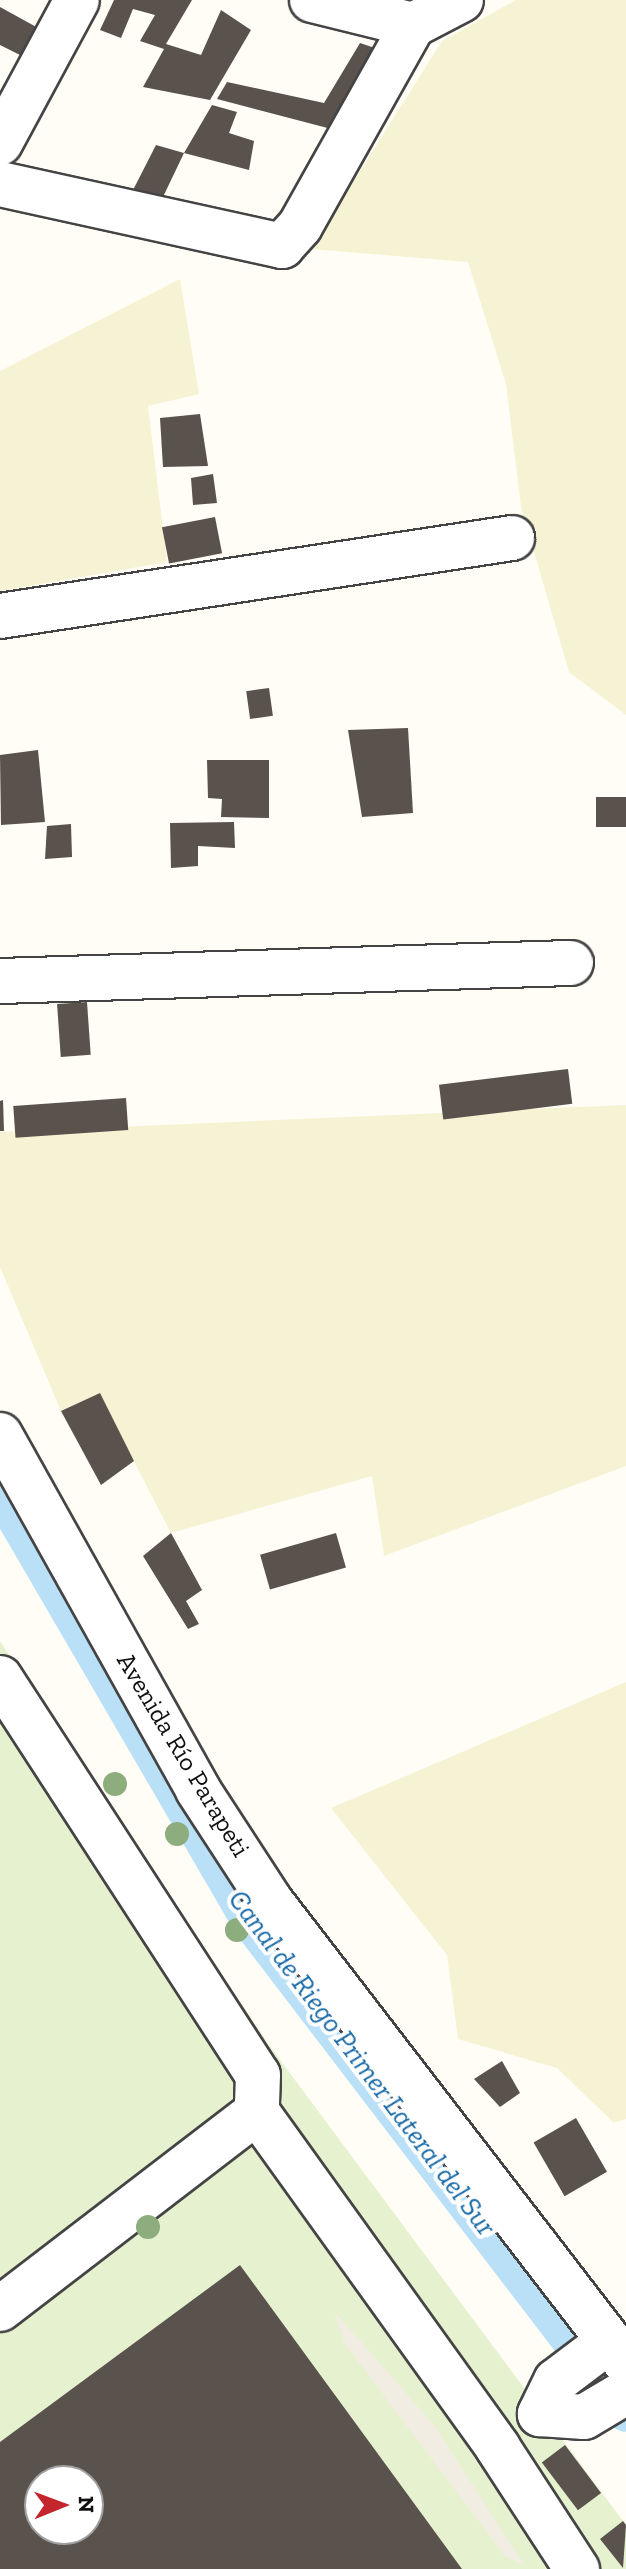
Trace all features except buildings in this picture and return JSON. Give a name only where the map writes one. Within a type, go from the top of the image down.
[{"type":"street","points":[[0,143],[77,0]]},
{"type":"street","points":[[312,0],[413,25]]},
{"type":"street","points":[[0,184],[282,246],[300,226],[413,25],[461,0]]},
{"type":"street","points":[[0,616],[512,538]]},
{"type":"street","points":[[0,981],[571,963]]},
{"type":"street","name":"Avenida Río Parapeti","points":[[0,1435],[198,1790],[271,1902],[618,2352]]},
{"type":"street","points":[[0,1678],[258,2075],[257,2112],[498,2448],[577,2569]]},
{"type":"street","points":[[0,2309],[257,2112]]},
{"type":"street","points":[[498,2448],[540,2414],[556,2381],[618,2352]]},
{"type":"street","points":[[540,2414],[584,2417],[626,2392]]},
{"type":"shaded area","points":[[516,0],[626,0],[626,715],[569,672],[521,507],[506,384],[468,262],[311,249],[442,41]]},
{"type":"shaded area","points":[[180,279],[199,394],[148,406],[167,562],[0,591],[0,371]]},
{"type":"shaded area","points":[[626,1105],[626,1466],[384,1556],[372,1476],[171,1533],[99,1394],[61,1411],[0,1267],[0,1132]]},
{"type":"shaded area","points":[[626,1682],[626,2119],[614,2123],[557,2068],[458,2039],[447,1955],[331,1808]]},
{"type":"shaded area","points":[[334,2311],[434,2425],[524,2565],[505,2556],[345,2344]]},
{"type":"green space","points":[[0,1641],[269,2045],[626,2525],[626,2569],[0,2569]]},
{"type":"waterway","name":"Canal de Riego Primer Lateral del Sur","points":[[0,1491],[250,1921],[626,2413]]}]
